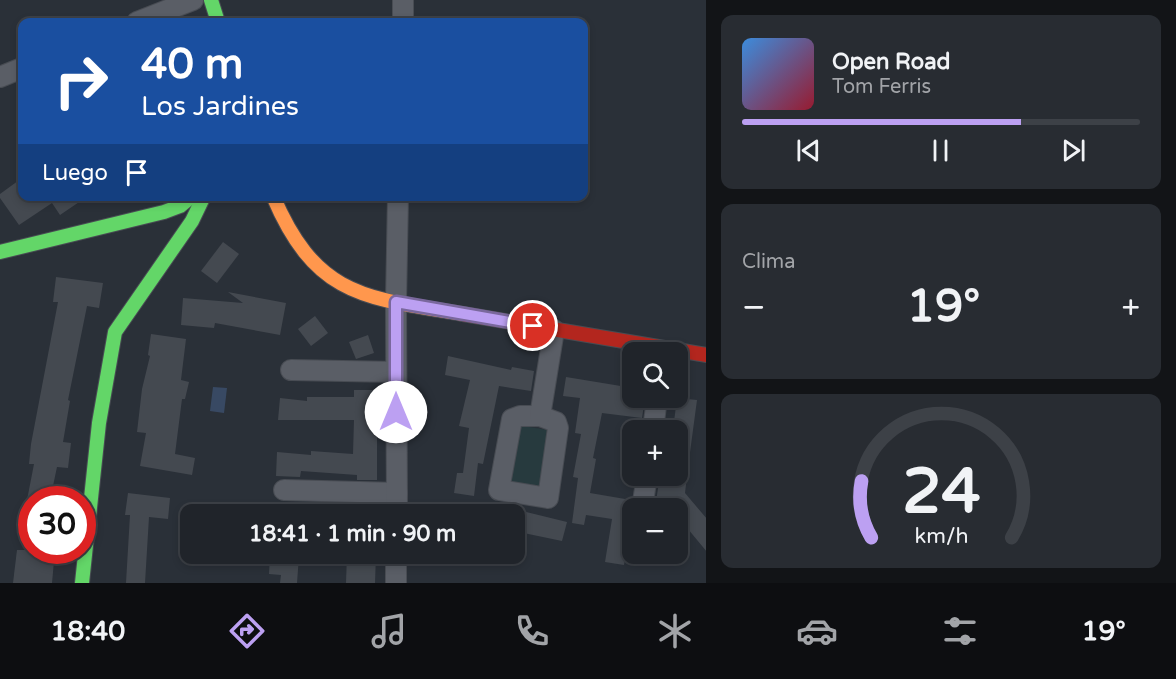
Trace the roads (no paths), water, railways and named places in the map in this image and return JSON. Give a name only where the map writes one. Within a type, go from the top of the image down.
[{"type":"street","points":[[147,18],[193,0]]},
{"type":"street","points":[[211,0],[217,18]]},
{"type":"street","points":[[402,18],[403,0]]},
{"type":"street","points":[[0,77],[18,70]]},
{"type":"street","points":[[0,252],[164,212],[186,201]]},
{"type":"street","points":[[82,583],[99,423],[115,332],[192,221],[202,201]]},
{"type":"street","points":[[275,201],[294,242],[317,269],[337,283],[359,294],[622,342]]},
{"type":"street","points":[[396,504],[398,201]]},
{"type":"street","points":[[540,416],[554,330]]},
{"type":"street","points":[[688,353],[706,355]]},
{"type":"street","points":[[291,370],[396,372]]},
{"type":"street","points":[[284,490],[397,493]]},
{"type":"street","points":[[396,564],[396,583]]},
{"type":"water","points":[[213,387],[227,388],[224,413],[210,411]]}]
